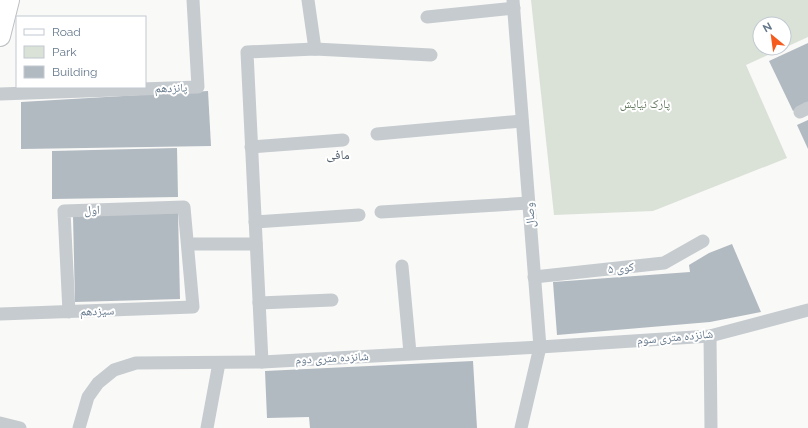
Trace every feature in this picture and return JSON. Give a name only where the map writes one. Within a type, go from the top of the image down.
[{"type":"main road","points":[[0,36],[9,0]]},
{"type":"street","name":"پانزدهم","points":[[0,94],[198,87],[193,0]]},
{"type":"street","points":[[308,0],[315,48]]},
{"type":"street","points":[[427,17],[513,4]]},
{"type":"street","name":"وصال","points":[[513,4],[540,348],[521,428]]},
{"type":"street","points":[[262,362],[247,52],[315,48],[431,55]]},
{"type":"street","points":[[378,134],[522,121]]},
{"type":"street","points":[[251,147],[343,140]]},
{"type":"street","points":[[381,212],[529,203]]},
{"type":"street","name":"اول","points":[[69,312],[64,211],[184,207],[188,244]]},
{"type":"street","points":[[255,222],[359,215]]},
{"type":"street","name":"کوی ۵","points":[[534,277],[664,263],[703,241]]},
{"type":"street","points":[[188,244],[256,244]]},
{"type":"street","name":"سیزدهم","points":[[0,314],[193,308],[188,244]]},
{"type":"street","points":[[402,266],[410,353]]},
{"type":"street","points":[[259,303],[332,300]]},
{"type":"street","name":"شانزده متری سوم","points":[[540,348],[710,336],[808,310]]},
{"type":"street","points":[[710,336],[711,428]]},
{"type":"street","name":"شانزده متری دوم","points":[[79,428],[88,398],[98,382],[114,370],[125,365],[136,363],[262,362],[410,353],[540,348]]},
{"type":"street","points":[[207,428],[219,362]]},
{"type":"street","points":[[0,423],[20,428]]},
{"type":"green space","name":"پارک نیایش","points":[[531,0],[808,0],[808,37],[792,44],[792,16],[752,16],[752,56],[766,56],[746,65],[787,158],[653,211],[554,215]]},
{"type":"building","points":[[808,43],[808,104],[793,111],[769,61],[780,56],[792,56],[792,50]]},
{"type":"building","points":[[208,91],[211,146],[21,149],[21,102]]},
{"type":"building","points":[[808,120],[808,149],[797,125]]},
{"type":"building","points":[[177,148],[178,197],[52,199],[52,151]]},
{"type":"building","points":[[178,212],[180,299],[75,302],[73,215]]},
{"type":"building","points":[[732,244],[761,312],[710,322],[557,335],[553,282],[690,272],[689,265],[709,253]]},
{"type":"building","points":[[473,361],[477,428],[310,428],[309,417],[267,418],[265,371]]},
{"type":"district","name":"مافی","points":[[338,154]]}]
